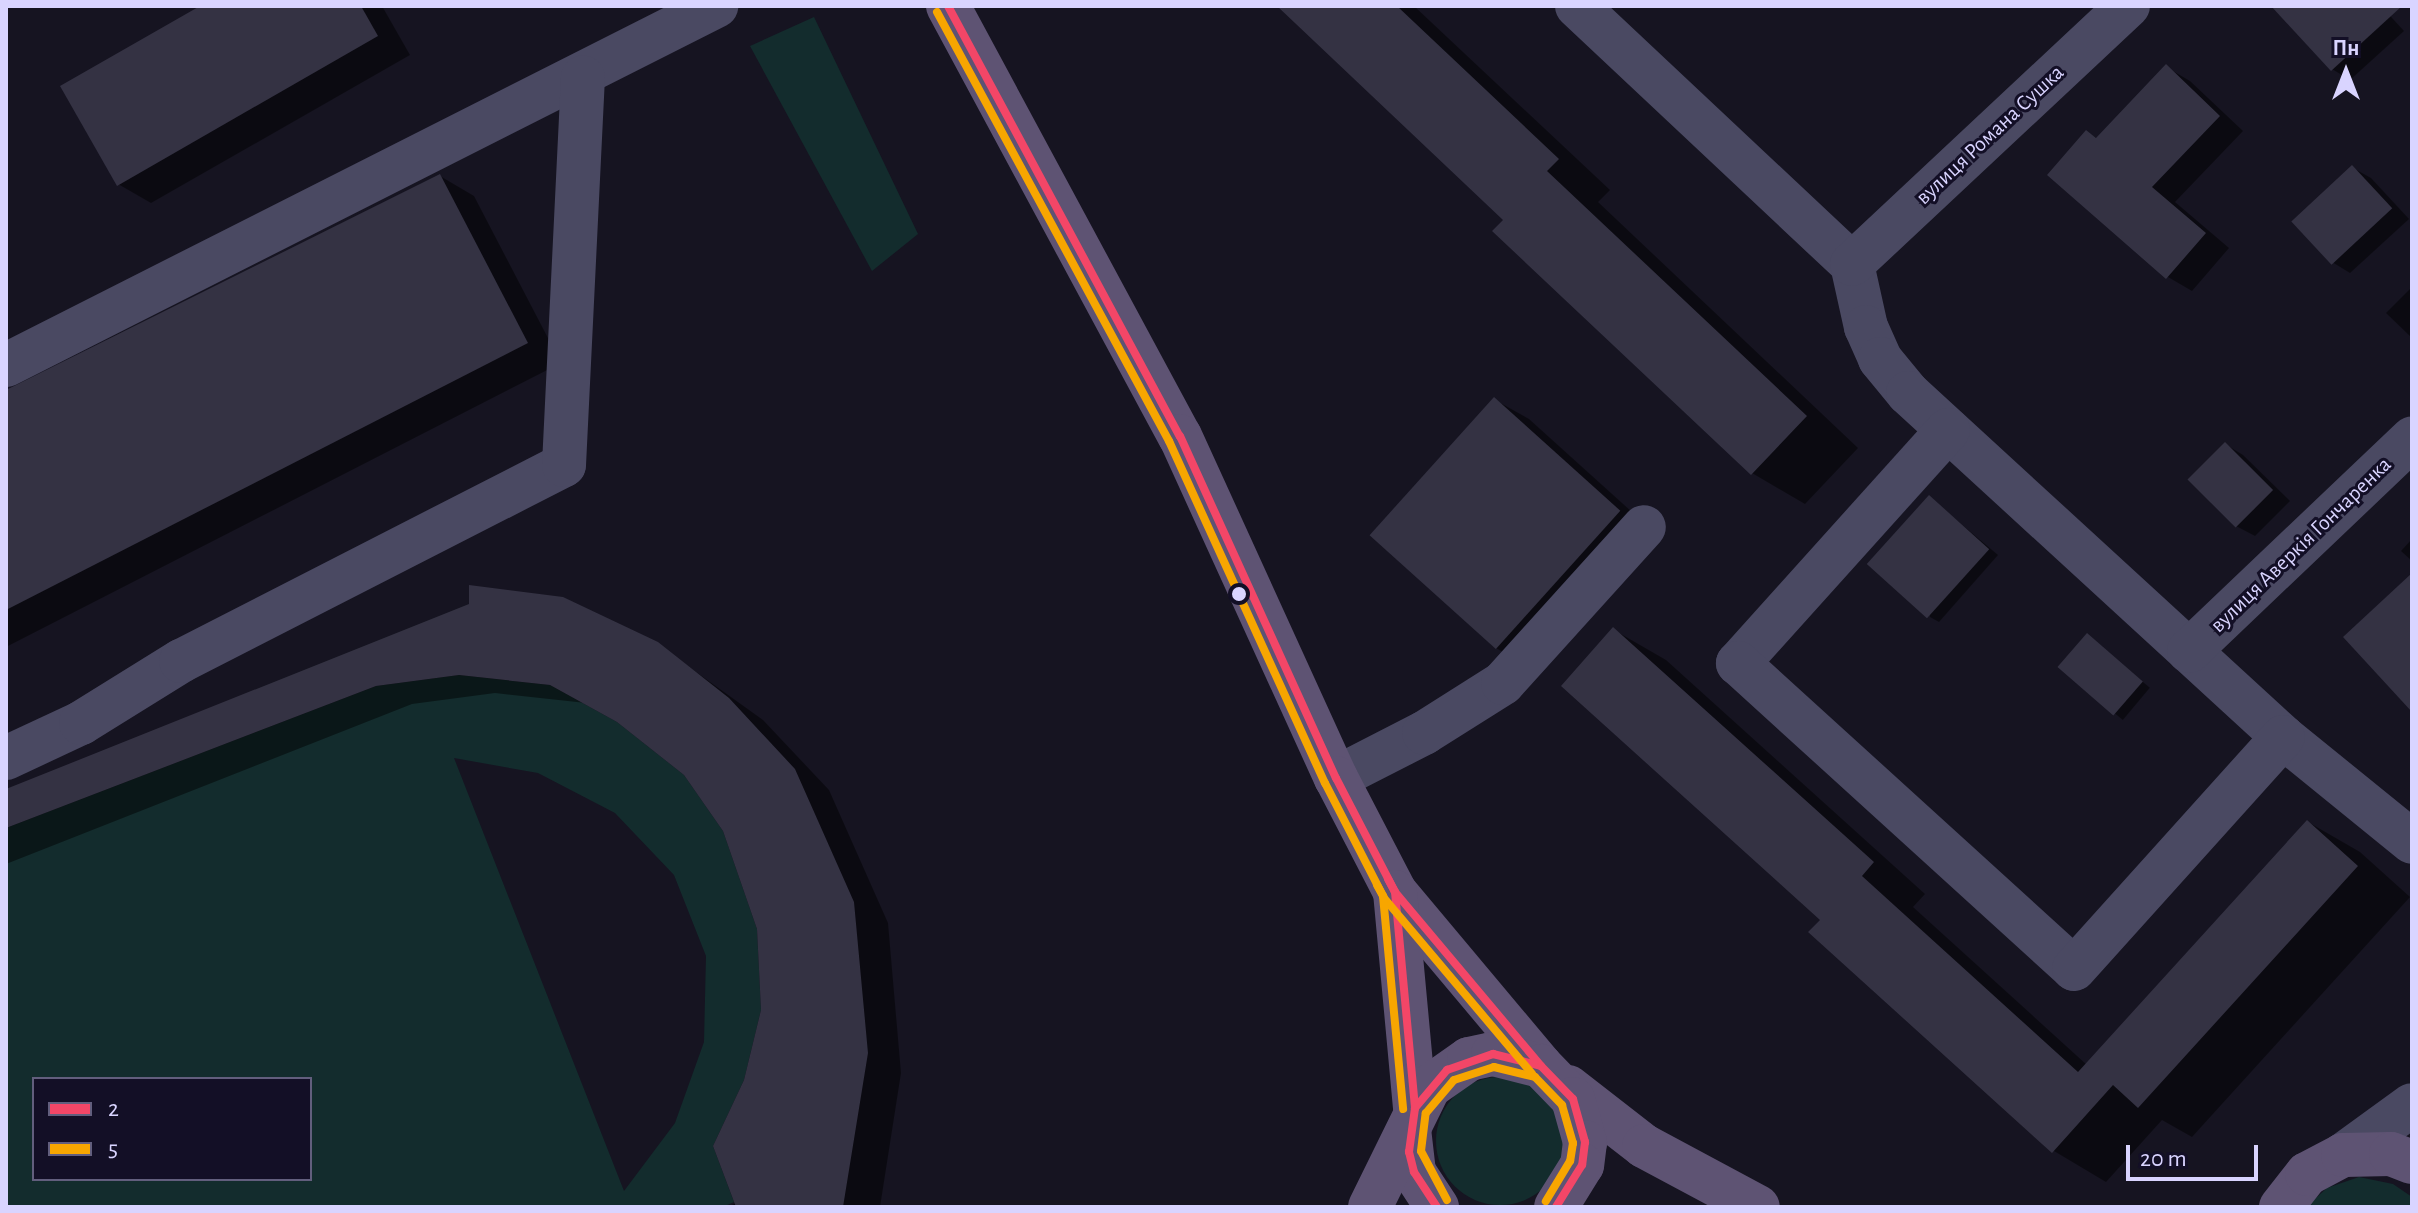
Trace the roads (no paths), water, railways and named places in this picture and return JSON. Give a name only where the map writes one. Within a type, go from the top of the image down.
[{"type":"main road","points":[[948,6],[1180,436],[1336,778],[1395,892],[1550,1073],[1577,1109],[1585,1142],[1574,1185],[1556,1207]]},
{"type":"main road","points":[[1395,892],[1414,1172],[1437,1207]]},
{"type":"main road","points":[[1370,1207],[1412,1119],[1447,1070],[1469,1059],[1493,1054],[1550,1073],[1644,1146],[1758,1207]]},
{"type":"main road","points":[[2250,1207],[2310,1178],[2391,1154],[2412,1162]]},
{"type":"street","points":[[6,365],[583,77],[716,6]]},
{"type":"street","points":[[1577,6],[1852,264],[1866,327],[1880,359],[1948,430],[2283,737],[2412,842]]},
{"type":"street","name":"вулиця Романа Сушка","points":[[1852,264],[2128,6]]},
{"type":"street","points":[[6,758],[81,723],[181,661],[564,465],[583,77]]},
{"type":"street","points":[[1948,430],[1738,663],[2074,969],[2283,737]]},
{"type":"street","name":"вулиця Аверкія Гончаренка","points":[[2189,651],[2412,439]]},
{"type":"street","points":[[1336,778],[1424,733],[1503,683],[1644,527]]},
{"type":"street","points":[[2310,1178],[2412,1105]]}]
